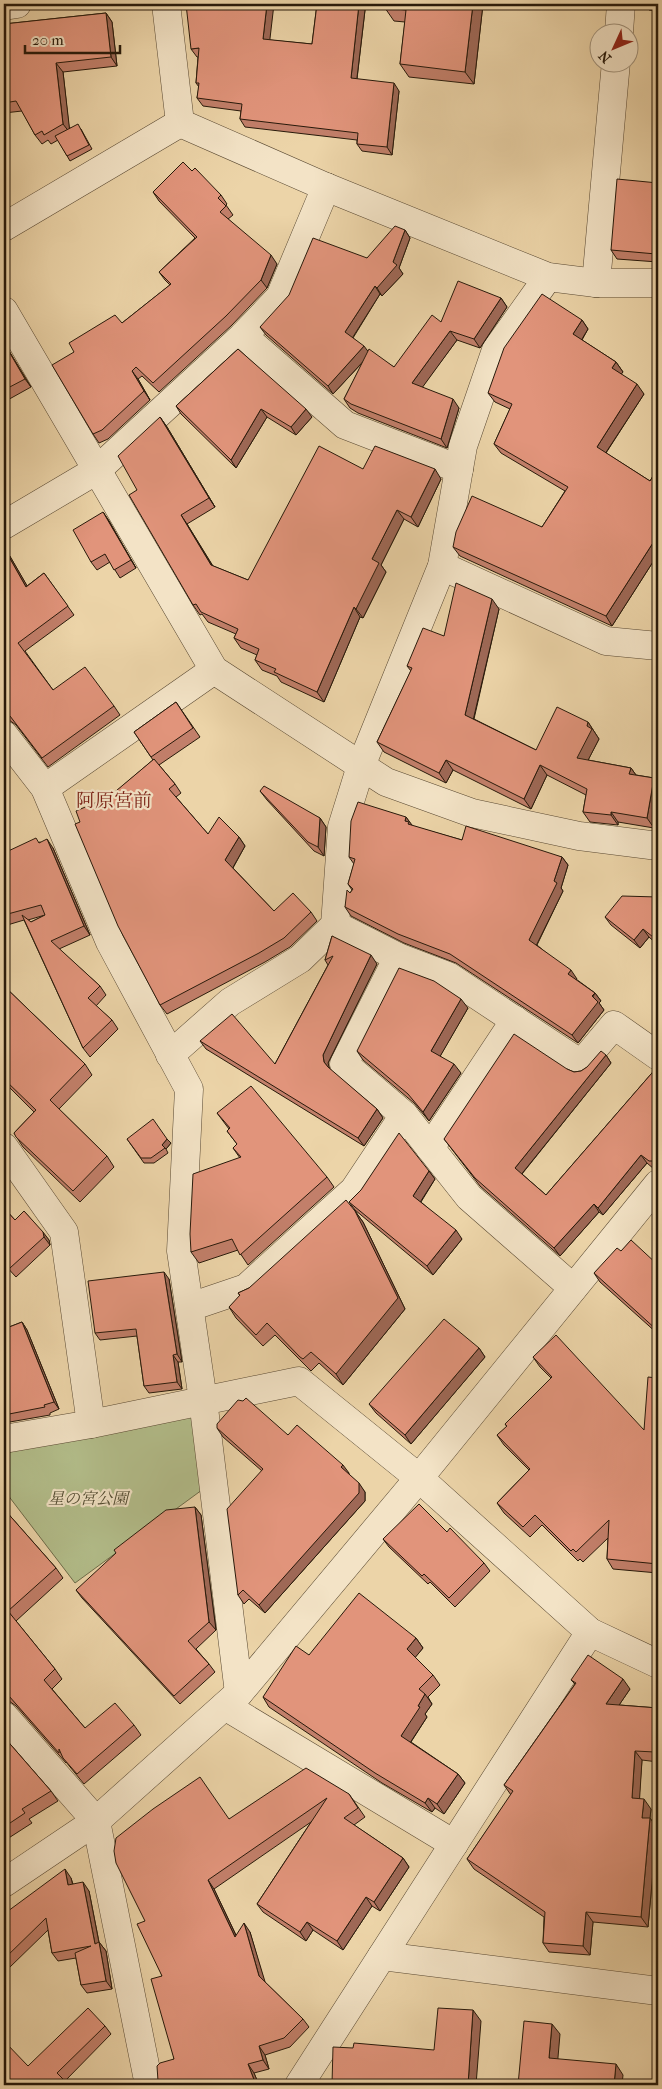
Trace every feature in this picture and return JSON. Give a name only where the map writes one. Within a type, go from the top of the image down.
[{"type":"street","points":[[4,6],[18,4]]},
{"type":"street","points":[[166,4],[180,123]]},
{"type":"street","points":[[619,22],[621,4]]},
{"type":"street","points":[[596,283],[615,72]]},
{"type":"street","points":[[180,123],[326,186],[548,277],[596,283],[658,283]]},
{"type":"street","points":[[4,227],[180,123]]},
{"type":"street","points":[[4,524],[97,470],[243,336],[280,297],[326,186]]},
{"type":"street","points":[[170,1055],[230,1002],[300,959],[334,925],[342,827],[361,766],[442,566],[463,446],[496,350],[548,277]]},
{"type":"street","points":[[4,311],[214,670],[386,782],[472,813],[579,836],[658,846]]},
{"type":"street","points":[[243,336],[344,425],[459,468]]},
{"type":"street","points":[[442,566],[606,640],[658,646]]},
{"type":"street","points":[[45,788],[214,670]]},
{"type":"street","points":[[4,736],[45,788],[110,942],[189,1089],[181,1251],[203,1400],[232,1699]]},
{"type":"street","points":[[334,925],[398,957],[448,976],[581,1064],[614,1025],[658,1056]]},
{"type":"street","points":[[398,957],[344,1064],[404,1115],[469,1196],[573,1288]]},
{"type":"street","points":[[430,1148],[515,1020]]},
{"type":"street","points":[[190,1307],[246,1288],[354,1190],[404,1115]]},
{"type":"street","points":[[4,1147],[64,1232],[91,1424]]},
{"type":"street","points":[[4,1883],[96,1821],[232,1699],[419,1478],[658,1184]]},
{"type":"street","points":[[4,1439],[91,1424],[299,1381],[419,1478],[590,1632],[658,1664]]},
{"type":"street","points":[[299,2085],[590,1632]]},
{"type":"street","points":[[232,1699],[454,1844]]},
{"type":"street","points":[[4,1716],[96,1821],[149,2085]]},
{"type":"street","points":[[382,1956],[658,1991]]},
{"type":"green space","name":"星の宮公園","points":[[189,1415],[199,1426],[206,1487],[75,1583],[4,1490],[4,1452]]},
{"type":"building","points":[[186,4],[267,4],[263,39],[312,44],[317,4],[359,4],[351,78],[394,83],[387,147],[357,144],[358,133],[240,119],[242,104],[197,98],[199,83],[196,83],[199,48],[191,49]]},
{"type":"building","points":[[389,4],[473,4],[465,72],[400,64],[406,10],[385,8]]},
{"type":"building","points":[[106,13],[111,57],[56,63],[63,124],[44,135],[42,131],[35,135],[16,101],[4,103],[4,24]]},
{"type":"building","points":[[78,124],[89,145],[67,156],[55,136]]},
{"type":"building","points":[[183,162],[192,171],[195,168],[221,195],[218,198],[226,206],[220,212],[271,255],[261,280],[226,316],[153,383],[136,367],[132,371],[144,391],[102,430],[93,434],[52,365],[74,352],[69,343],[115,315],[122,323],[171,284],[159,272],[197,237],[153,192]]},
{"type":"building","points":[[617,179],[658,183],[658,248],[656,248],[656,254],[611,250]]},
{"type":"building","points":[[395,226],[405,230],[393,262],[397,265],[377,288],[375,286],[345,332],[364,346],[328,386],[260,327],[289,295],[313,238],[367,258]]},
{"type":"building","points":[[458,281],[501,298],[474,339],[450,331],[412,383],[453,399],[441,439],[351,404],[344,399],[369,349],[394,367],[432,315],[441,322]]},
{"type":"building","points":[[542,294],[582,320],[573,334],[616,362],[612,368],[637,384],[597,447],[650,481],[658,468],[658,535],[606,616],[453,547],[456,532],[472,496],[542,527],[568,487],[494,444],[512,404],[488,393],[504,348]]},
{"type":"building","points":[[4,343],[25,379],[4,390]]},
{"type":"building","points":[[238,349],[306,409],[291,427],[261,409],[231,460],[176,406]]},
{"type":"building","points":[[160,417],[209,498],[181,515],[211,565],[248,580],[319,446],[363,469],[375,446],[435,469],[411,517],[397,510],[372,559],[379,563],[356,609],[354,607],[317,692],[274,672],[276,669],[255,660],[259,649],[234,638],[238,629],[201,612],[196,604],[193,605],[129,495],[137,490],[118,456]]},
{"type":"building","points":[[103,512],[131,560],[114,570],[105,554],[91,562],[73,530]]},
{"type":"building","points":[[4,548],[26,587],[44,573],[68,606],[18,643],[53,690],[85,667],[114,706],[42,758],[10,716],[4,712]]},
{"type":"building","points":[[456,583],[492,599],[465,715],[536,750],[557,707],[588,722],[587,726],[592,729],[577,758],[631,768],[629,774],[654,778],[647,818],[611,812],[611,815],[583,812],[587,789],[540,765],[524,799],[446,760],[439,773],[377,742],[412,668],[407,666],[423,628],[444,636]]},
{"type":"building","points":[[176,702],[193,728],[151,757],[134,732]]},
{"type":"building","points":[[154,759],[175,784],[169,789],[208,834],[219,817],[239,837],[225,860],[274,911],[293,893],[311,912],[284,938],[160,1005],[118,926],[75,824],[80,822],[76,811],[104,799],[104,801]]},
{"type":"building","points":[[264,786],[320,818],[318,847],[308,842],[260,791]]},
{"type":"building","points":[[358,802],[406,817],[405,821],[409,822],[408,824],[462,840],[466,826],[562,857],[554,881],[557,883],[529,940],[571,970],[568,974],[595,993],[592,996],[598,1002],[572,1035],[450,954],[398,934],[345,907],[347,890],[350,893],[353,889],[348,884],[355,859],[349,857],[351,821]]},
{"type":"building","points":[[36,838],[39,843],[47,839],[84,926],[51,941],[100,986],[88,998],[112,1020],[83,1048],[22,915],[31,922],[45,915],[41,905],[4,915],[4,853]]},
{"type":"building","points":[[622,896],[658,897],[658,941],[643,929],[634,940],[605,917]]},
{"type":"building","points":[[332,936],[371,955],[323,1055],[324,1062],[328,1067],[377,1109],[358,1138],[200,1041],[232,1014],[275,1064],[333,956],[325,960]]},
{"type":"building","points":[[399,968],[434,981],[461,999],[431,1051],[454,1064],[423,1112],[408,1094],[357,1051]]},
{"type":"building","points":[[4,986],[85,1064],[50,1100],[107,1156],[73,1191],[14,1133],[36,1110],[4,1079]]},
{"type":"building","points":[[514,1034],[574,1072],[581,1071],[587,1067],[601,1051],[606,1055],[515,1168],[546,1195],[658,1066],[658,1162],[649,1161],[641,1155],[598,1208],[594,1204],[554,1248],[475,1178],[444,1139]]},
{"type":"building","points":[[251,1086],[327,1177],[240,1255],[232,1239],[191,1252],[193,1174],[241,1157],[233,1148],[237,1144],[227,1131],[230,1128],[217,1113]]},
{"type":"building","points":[[153,1119],[167,1139],[162,1145],[165,1148],[151,1158],[141,1158],[127,1139]]},
{"type":"building","points":[[399,1133],[429,1171],[413,1196],[456,1230],[427,1266],[349,1202],[361,1190]]},
{"type":"building","points":[[346,1200],[355,1211],[398,1298],[336,1374],[311,1352],[303,1359],[300,1357],[267,1323],[256,1335],[229,1307],[240,1295],[238,1293],[249,1288]]},
{"type":"building","points":[[4,1208],[15,1220],[24,1211],[43,1232],[44,1237],[10,1268],[4,1262]]},
{"type":"building","points":[[631,1240],[658,1265],[658,1331],[594,1273],[617,1248],[621,1251]]},
{"type":"building","points":[[164,1272],[177,1354],[173,1355],[177,1382],[144,1386],[136,1329],[95,1333],[88,1281]]},
{"type":"building","points":[[444,1319],[479,1348],[405,1435],[369,1404]]},
{"type":"building","points":[[22,1322],[54,1402],[44,1405],[45,1407],[4,1415],[4,1329]]},
{"type":"building","points":[[556,1335],[644,1430],[648,1377],[657,1378],[658,1361],[658,1564],[607,1559],[609,1520],[576,1552],[573,1549],[571,1551],[535,1515],[523,1527],[497,1503],[530,1469],[497,1435],[507,1426],[505,1424],[552,1377],[533,1357]]},
{"type":"building","points":[[246,1398],[288,1435],[297,1425],[343,1465],[341,1467],[359,1483],[359,1493],[259,1605],[243,1590],[238,1595],[227,1509],[263,1469],[217,1428],[217,1424],[238,1400],[243,1401]]},
{"type":"building","points":[[419,1504],[447,1532],[450,1528],[484,1563],[449,1598],[424,1574],[422,1576],[383,1539]]},
{"type":"building","points":[[195,1507],[209,1622],[188,1641],[209,1664],[174,1696],[76,1590],[116,1553],[114,1550],[166,1510]]},
{"type":"building","points":[[4,1509],[56,1568],[8,1611],[55,1669],[44,1680],[85,1728],[115,1703],[134,1725],[77,1774],[63,1758],[59,1749],[59,1753],[4,1692],[4,1689],[9,1685],[4,1678]]},
{"type":"building","points":[[359,1593],[416,1638],[407,1649],[433,1675],[419,1689],[425,1694],[418,1706],[420,1707],[401,1736],[458,1774],[437,1804],[428,1798],[425,1803],[375,1773],[263,1697],[296,1646],[309,1655]]},
{"type":"building","points":[[588,1655],[623,1679],[606,1704],[658,1708],[655,1752],[635,1751],[632,1798],[644,1799],[642,1818],[650,1818],[641,1917],[586,1912],[583,1946],[543,1943],[545,1912],[467,1859],[513,1791],[504,1785],[576,1683],[571,1680]]},
{"type":"building","points":[[4,1737],[51,1791],[22,1809],[25,1813],[4,1827]]},
{"type":"building","points":[[306,1768],[349,1794],[358,1808],[344,1818],[403,1858],[374,1902],[366,1897],[337,1941],[307,1922],[300,1932],[257,1904],[327,1798],[208,1880],[235,1937],[244,1923],[259,1976],[303,2019],[284,2038],[259,2046],[263,2060],[248,2064],[256,2085],[155,2085],[158,2081],[157,2066],[160,2063],[174,2059],[151,1979],[162,1976],[137,1924],[145,1921],[116,1863],[114,1851],[116,1838],[153,1809],[200,1777],[229,1819]]},
{"type":"building","points":[[65,1869],[68,1885],[83,1882],[95,1944],[99,1942],[106,1981],[81,1985],[75,1953],[91,1946],[52,1953],[46,1918],[4,1959],[4,1914]]},
{"type":"building","points":[[88,2008],[105,2026],[57,2073],[64,2080],[59,2085],[4,2085],[4,2041],[28,2066]]},
{"type":"building","points":[[438,2008],[473,2010],[468,2085],[332,2084],[333,2047],[353,2048],[354,2043],[434,2050]]},
{"type":"building","points":[[524,2021],[552,2024],[549,2058],[616,2064],[614,2085],[518,2085]]},
{"type":"district","name":"阿原宮前","points":[[114,801]]}]
